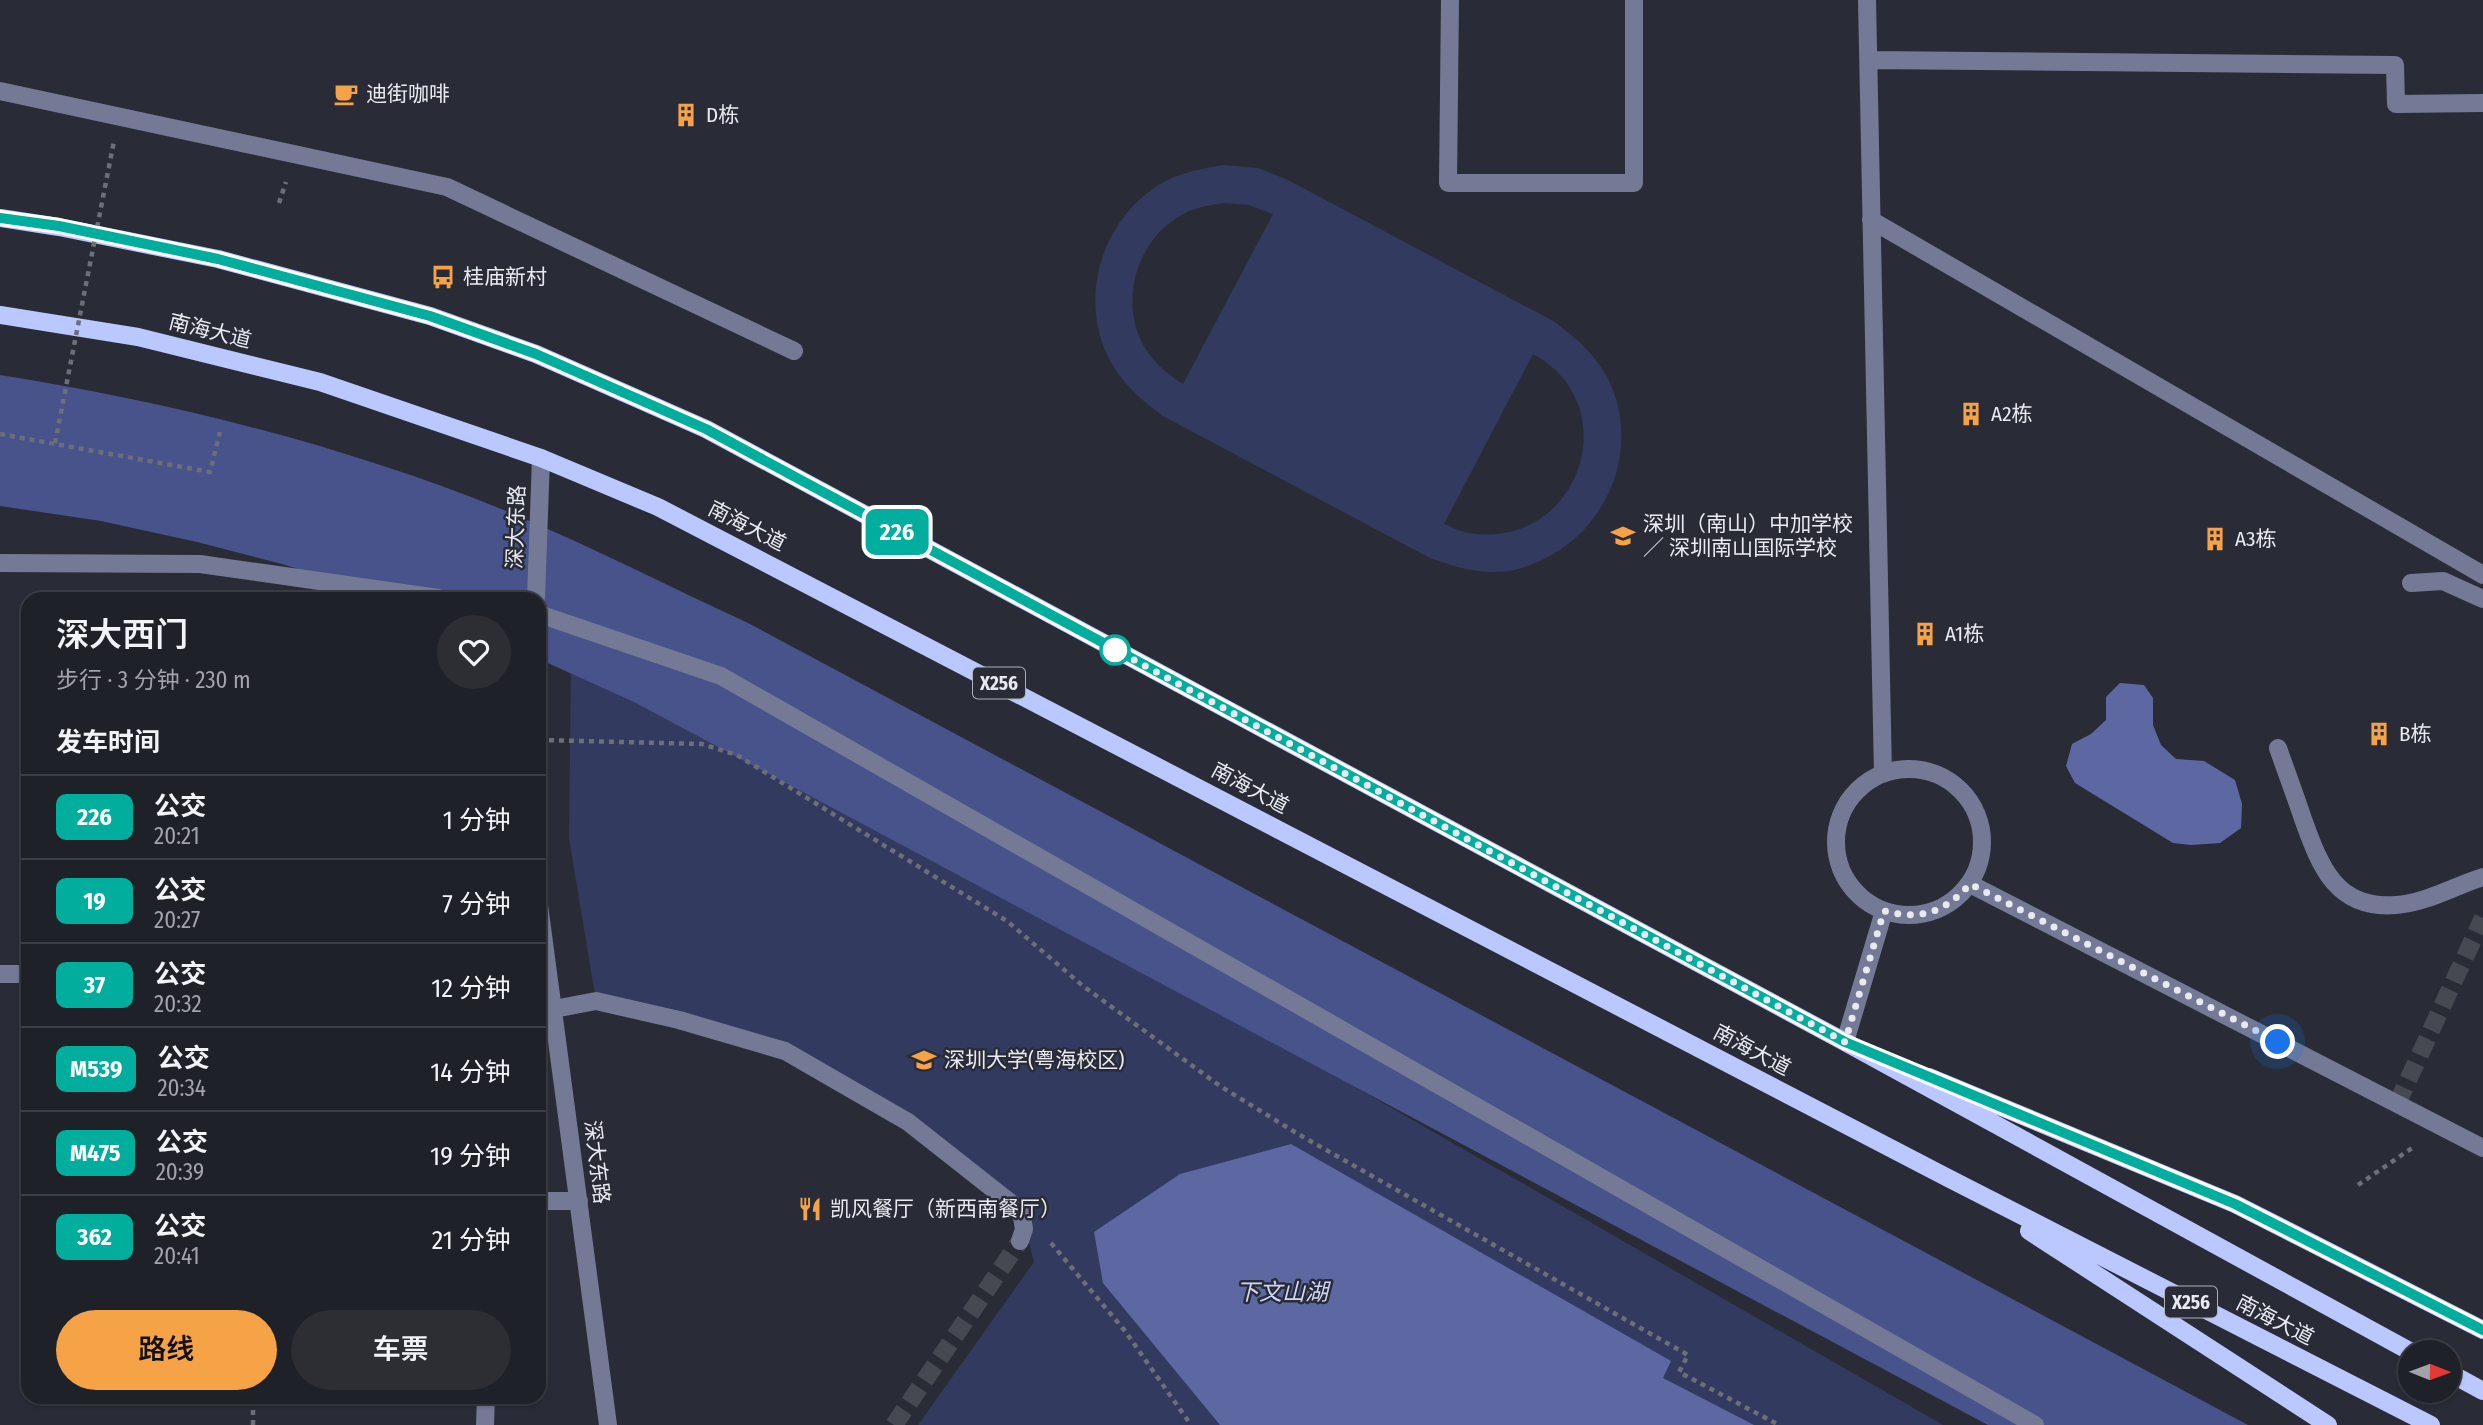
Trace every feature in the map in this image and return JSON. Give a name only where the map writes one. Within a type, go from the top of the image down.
[{"type":"main road","name":"南海大道","points":[[0,218],[59,226],[218,259],[430,316],[536,354],[694,424],[1845,1042],[2398,1345]]},
{"type":"main road","name":"南海大道","points":[[0,315],[138,337],[320,382],[541,458],[658,507],[1950,1179],[2431,1425]]},
{"type":"main road","points":[[1845,1042],[2235,1204],[2483,1330]]},
{"type":"main road","points":[[1950,1179],[2328,1425]]},
{"type":"main road","points":[[2461,1379],[2483,1391]]},
{"type":"street","points":[[1450,0],[1448,183],[1634,183],[1634,0]]},
{"type":"street","points":[[1867,0],[1883,774]]},
{"type":"street","points":[[1869,60],[2395,65],[2396,104],[2483,103]]},
{"type":"street","points":[[0,91],[447,187],[794,351]]},
{"type":"street","points":[[1871,220],[2483,575]]},
{"type":"street","name":"深大东路","points":[[536,592],[541,458]]},
{"type":"street","points":[[0,563],[200,564],[396,592]]},
{"type":"street","points":[[2412,583],[2444,581],[2483,599]]},
{"type":"street","points":[[546,616],[721,676],[2035,1425]]},
{"type":"street","points":[[2278,748],[2318,860],[2329,879],[2346,894],[2372,904],[2396,905],[2429,898],[2483,877]]},
{"type":"street","points":[[1902,769],[1920,769],[1954,784],[1967,797],[1982,831],[1978,868],[1970,884],[1957,899],[1941,909],[1922,915],[1903,916],[1884,911],[1867,902],[1853,889],[1842,872],[1837,852],[1837,833],[1842,813],[1852,797],[1866,783],[1883,774],[1902,769]]},
{"type":"street","points":[[1970,884],[2483,1148]]},
{"type":"street","points":[[1845,1042],[1884,911]]},
{"type":"street","points":[[0,974],[21,974]]},
{"type":"street","name":"深大东路","points":[[546,983],[554,1009],[608,1425]]},
{"type":"street","points":[[554,1009],[596,1001],[690,1023],[785,1051],[908,1122],[1021,1212],[1024,1229],[1020,1241]]},
{"type":"street","points":[[546,1201],[579,1201]]},
{"type":"street","points":[[485,1425],[486,1404]]},
{"type":"path","points":[[55,443],[114,141]]},
{"type":"path","points":[[279,202],[287,177]]},
{"type":"path","points":[[0,434],[210,472],[220,432]]},
{"type":"path","points":[[546,740],[702,744],[737,755],[1007,921],[1083,986],[1220,1086],[1311,1141],[1688,1355],[1679,1372],[1779,1425]]},
{"type":"path","points":[[2358,1185],[2443,1127]]},
{"type":"path","points":[[1021,1212],[1069,1262],[1125,1331],[1191,1425]]},
{"type":"path","points":[[253,1404],[253,1425]]},
{"type":"shaded area","points":[[1223,165],[1258,168],[1288,180],[1553,321],[1592,355],[1612,386],[1621,423],[1621,447],[1617,471],[1609,493],[1582,532],[1563,548],[1542,560],[1517,569],[1490,572],[1451,565],[1428,557],[1163,416],[1133,390],[1117,372],[1104,348],[1097,323],[1095,297],[1107,246],[1136,203],[1157,186],[1181,175]],"holes":[[[1224,203],[1249,205],[1273,214],[1183,384],[1154,361],[1138,334],[1133,316],[1135,278],[1141,260],[1163,229],[1189,211]],[[1533,354],[1562,377],[1579,406],[1584,438],[1578,470],[1562,498],[1538,520],[1507,533],[1469,533],[1444,524]]]},
{"type":"shaded area","points":[[0,375],[132,399],[262,430],[391,468],[516,515],[746,622],[2248,1425],[1988,1425],[634,702],[546,662],[546,592],[371,592],[282,564],[197,542],[101,521],[0,506]]},
{"type":"shaded area","name":"深圳大学(粤海校区)","points":[[571,657],[724,724],[1943,1425],[918,1425],[1034,1262],[1021,1212],[908,1122],[785,1051],[596,1001],[569,838]]},
{"type":"water","points":[[2120,683],[2144,685],[2153,698],[2153,725],[2161,745],[2176,759],[2204,761],[2235,780],[2242,804],[2241,828],[2220,843],[2173,843],[2075,783],[2066,766],[2072,744],[2091,734],[2106,720],[2106,697]]},
{"type":"water","name":"下文山湖","points":[[1291,1144],[1671,1361],[1663,1378],[1754,1425],[1220,1425],[1103,1283],[1094,1232],[1180,1174]]},
{"type":"tunnel","points":[[2397,1104],[2483,918]]},
{"type":"tunnel","points":[[894,1425],[1020,1241]]},
{"type":"bus line","name":"226","points":[[0,218],[59,226],[218,259],[430,316],[536,354],[706,429],[1845,1042],[2235,1204],[2483,1330]]},
{"type":"place","name":"迪街咖啡","points":[[346,94]]},
{"type":"place","name":"D栋","points":[[686,115]]},
{"type":"place","name":"桂庙新村","points":[[443,277]]},
{"type":"place","name":"A2栋","points":[[1971,414]]},
{"type":"place","name":"深圳（南山）中加学校 ／ 深圳南山国际学校","points":[[1623,536]]},
{"type":"place","name":"A3栋","points":[[2215,539]]},
{"type":"place","name":"A1栋","points":[[1925,634]]},
{"type":"place","name":"B栋","points":[[2379,734]]},
{"type":"place","name":"深圳大学(粤海校区)","points":[[924,1060]]},
{"type":"place","name":"凯风餐厅（新西南餐厅）","points":[[810,1209]]},
{"type":"route","points":[[1115,650],[1108,646],[1845,1042],[1884,911],[1903,916],[1922,915],[1941,909],[1957,899],[1970,884],[2278,1042]]}]
